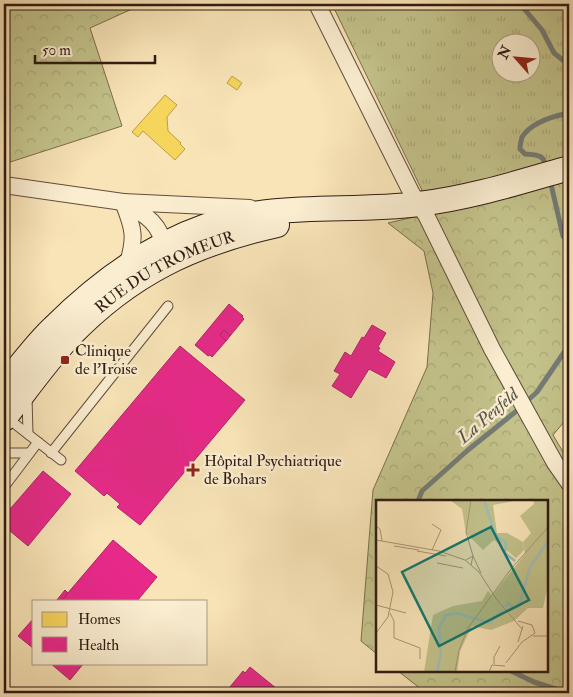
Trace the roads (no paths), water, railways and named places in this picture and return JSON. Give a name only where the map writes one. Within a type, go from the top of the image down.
[{"type":"main road","name":"RUE DU TROMEUR","points":[[4,385],[53,328],[126,266],[164,244],[206,226],[240,216],[280,210],[375,208],[419,204],[469,196],[569,168]]},
{"type":"main road","name":"RUE DU TROMEUR","points":[[4,417],[70,337],[106,302],[135,281],[186,253],[239,234],[286,223],[375,208]]},
{"type":"street","points":[[317,4],[412,194],[426,215],[492,349],[555,463],[569,483]]},
{"type":"street","points":[[4,185],[123,202],[280,210]]},
{"type":"street","points":[[70,337],[83,316],[97,302],[118,285],[159,260],[164,244],[162,235],[152,221],[139,210],[123,202]]},
{"type":"street","points":[[123,202],[132,225],[132,242],[126,266]]},
{"type":"street","points":[[164,244],[173,250],[186,253]]},
{"type":"lane","points":[[51,453],[168,306]]},
{"type":"lane","points":[[27,390],[28,434]]},
{"type":"lane","points":[[4,417],[61,460]]},
{"type":"lane","points":[[4,487],[38,442]]},
{"type":"lane","points":[[4,453],[29,453]]},
{"type":"waterway","name":"La Penfeld","points":[[520,4],[542,30],[554,53],[569,65]]},
{"type":"waterway","name":"La Penfeld","points":[[547,169],[544,160],[540,156],[525,154],[520,149],[522,137],[537,124],[569,113]]},
{"type":"waterway","name":"La Penfeld","points":[[550,180],[563,236],[569,243]]},
{"type":"waterway","name":"La Penfeld","points":[[418,500],[422,491],[537,392],[569,345]]},
{"type":"waterway","name":"La Penfeld","points":[[513,672],[534,682],[568,693]]},
{"type":"place","name":"Clinique de l'Iroise","points":[[65,360]]},
{"type":"place","name":"Hôpital Psychiatrique de Bohars","points":[[193,470]]}]
